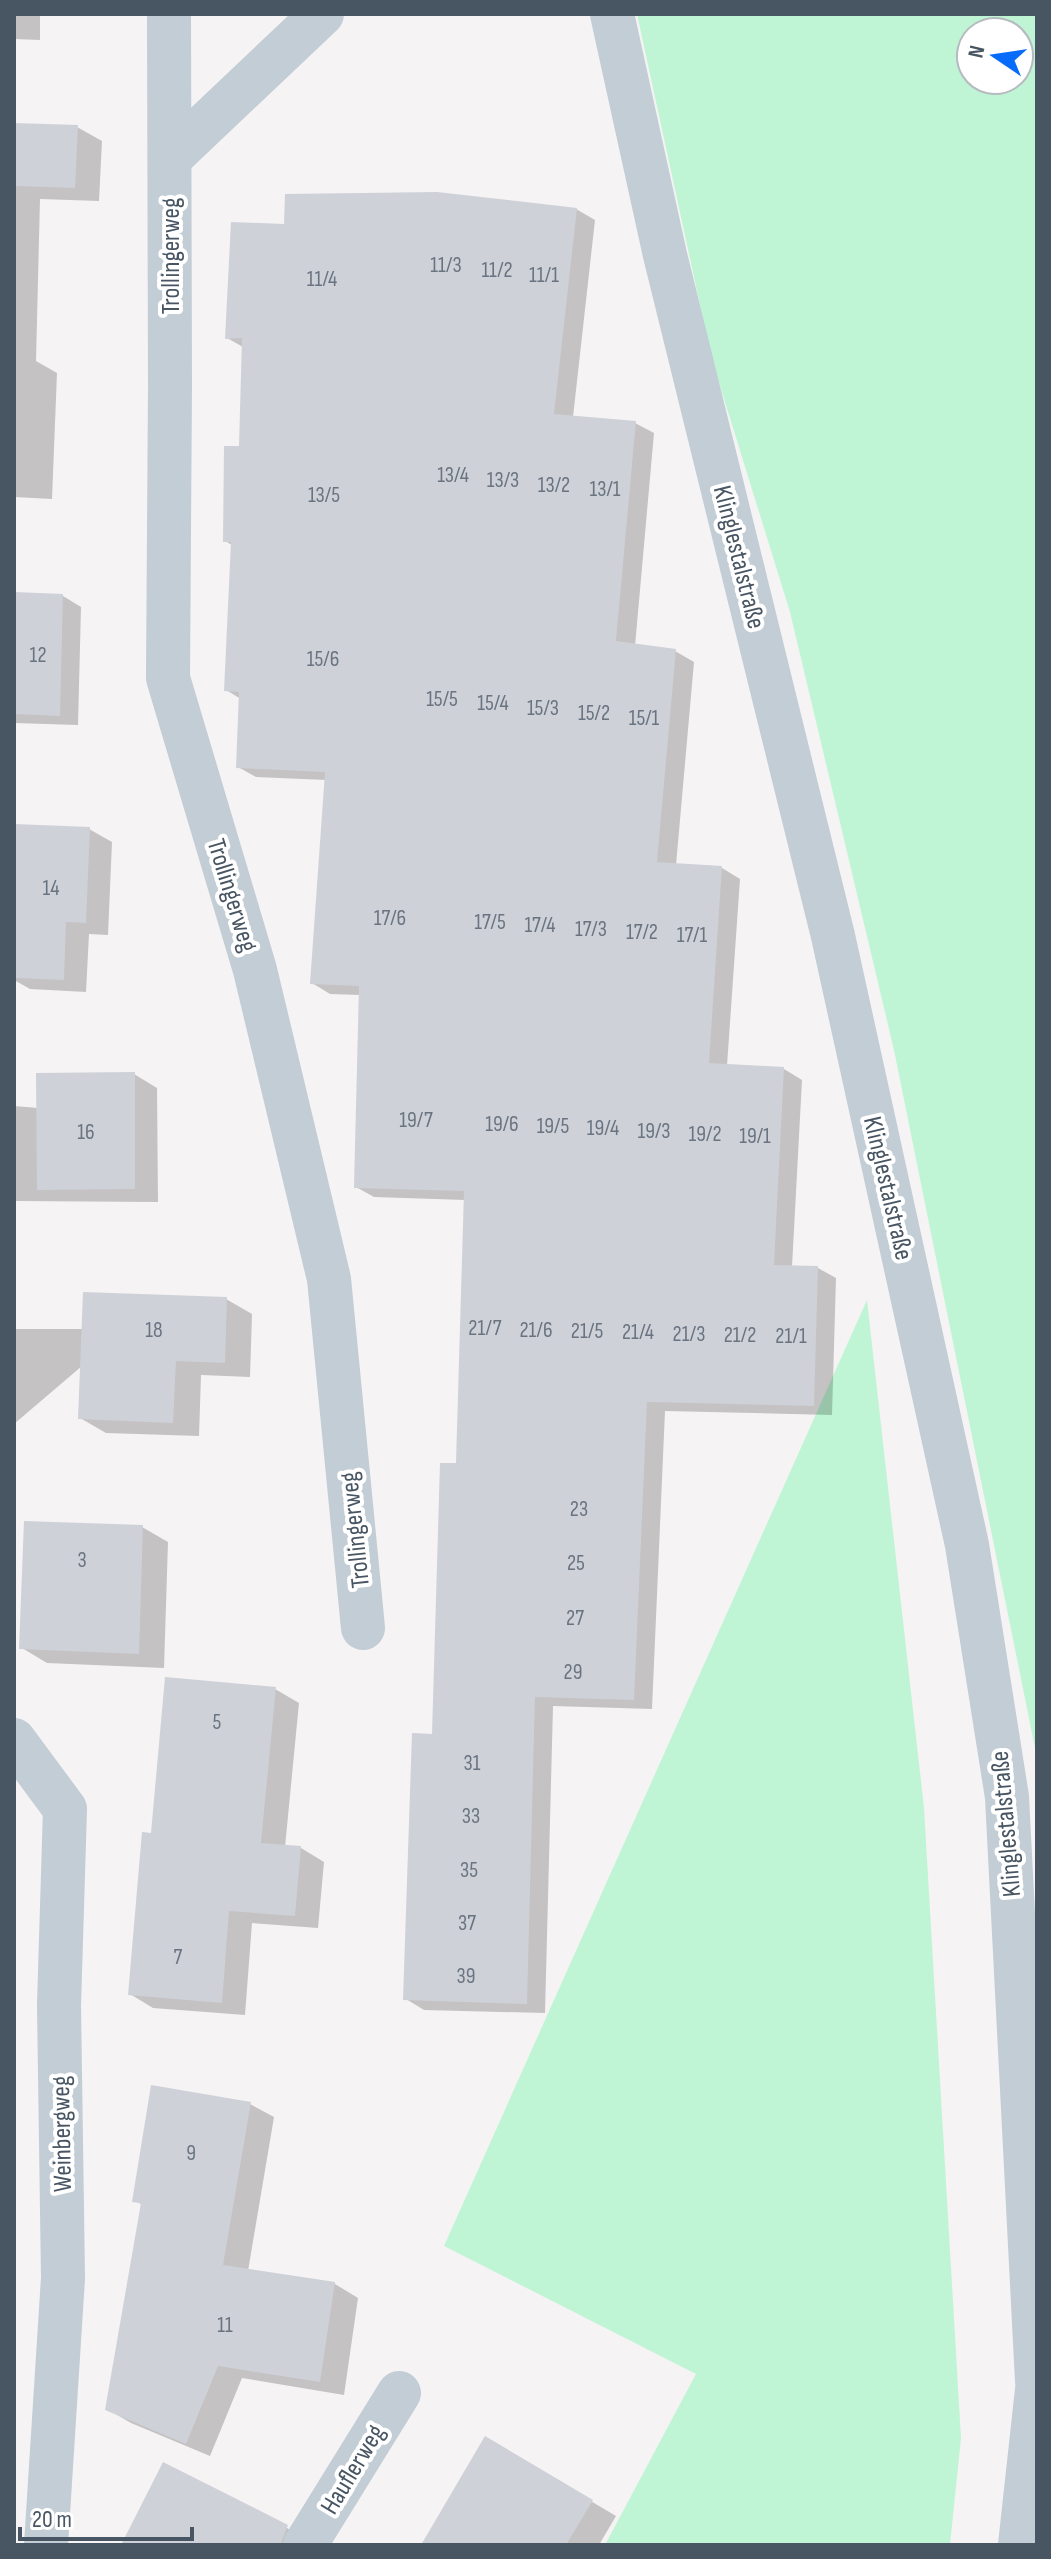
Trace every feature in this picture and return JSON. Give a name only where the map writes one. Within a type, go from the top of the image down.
[{"type":"street","name":"Trollingerweg","points":[[169,14],[168,678],[255,970],[329,1279],[363,1628]]},
{"type":"street","points":[[170,158],[322,14]]},
{"type":"street","name":"Klinglestalstraße","points":[[612,14],[665,255],[833,936],[967,1545],[1007,1797],[1037,2381]]},
{"type":"street","name":"Weinbergweg","points":[[14,1740],[65,1809],[59,2005],[63,2278],[46,2545]]},
{"type":"street","points":[[1020,2545],[1037,2390]]},
{"type":"street","name":"Hauflerweg","points":[[305,2545],[399,2393]]},
{"type":"green space","points":[[637,14],[1037,14],[1037,1758],[894,1050],[790,612],[712,360]]},
{"type":"green space","points":[[867,1300],[924,1808],[961,2438],[950,2545],[605,2545],[696,2374],[444,2246]]},
{"type":"building","points":[[14,123],[78,125],[75,188],[14,186]]},
{"type":"building","points":[[437,192],[577,208],[554,414],[636,421],[616,641],[676,649],[657,862],[722,866],[709,1063],[784,1067],[774,1265],[818,1266],[814,1406],[647,1402],[634,1700],[535,1697],[527,2004],[403,2000],[412,1733],[432,1734],[440,1463],[456,1463],[464,1191],[354,1188],[359,986],[310,984],[325,772],[236,768],[239,692],[224,691],[231,542],[223,542],[224,446],[239,446],[242,338],[225,339],[231,222],[284,224],[285,194]]},
{"type":"building","points":[[14,592],[63,594],[60,716],[14,714]]},
{"type":"building","points":[[14,824],[90,827],[86,923],[66,922],[64,980],[14,978]]},
{"type":"building","points":[[135,1072],[135,1189],[37,1190],[36,1073]]},
{"type":"building","points":[[83,1292],[227,1297],[225,1363],[176,1361],[173,1423],[78,1419]]},
{"type":"building","points":[[24,1521],[143,1525],[139,1654],[19,1649]]},
{"type":"building","points":[[165,1677],[276,1687],[261,1843],[301,1846],[295,1916],[229,1911],[222,2003],[128,1995],[142,1832],[151,1833]]},
{"type":"building","points":[[151,2085],[251,2102],[223,2265],[335,2282],[320,2382],[218,2366],[186,2444],[105,2410],[141,2203],[132,2202]]},
{"type":"building","points":[[485,2436],[593,2500],[566,2545],[421,2545]]},
{"type":"building","points":[[163,2462],[288,2525],[280,2545],[121,2545]]}]
